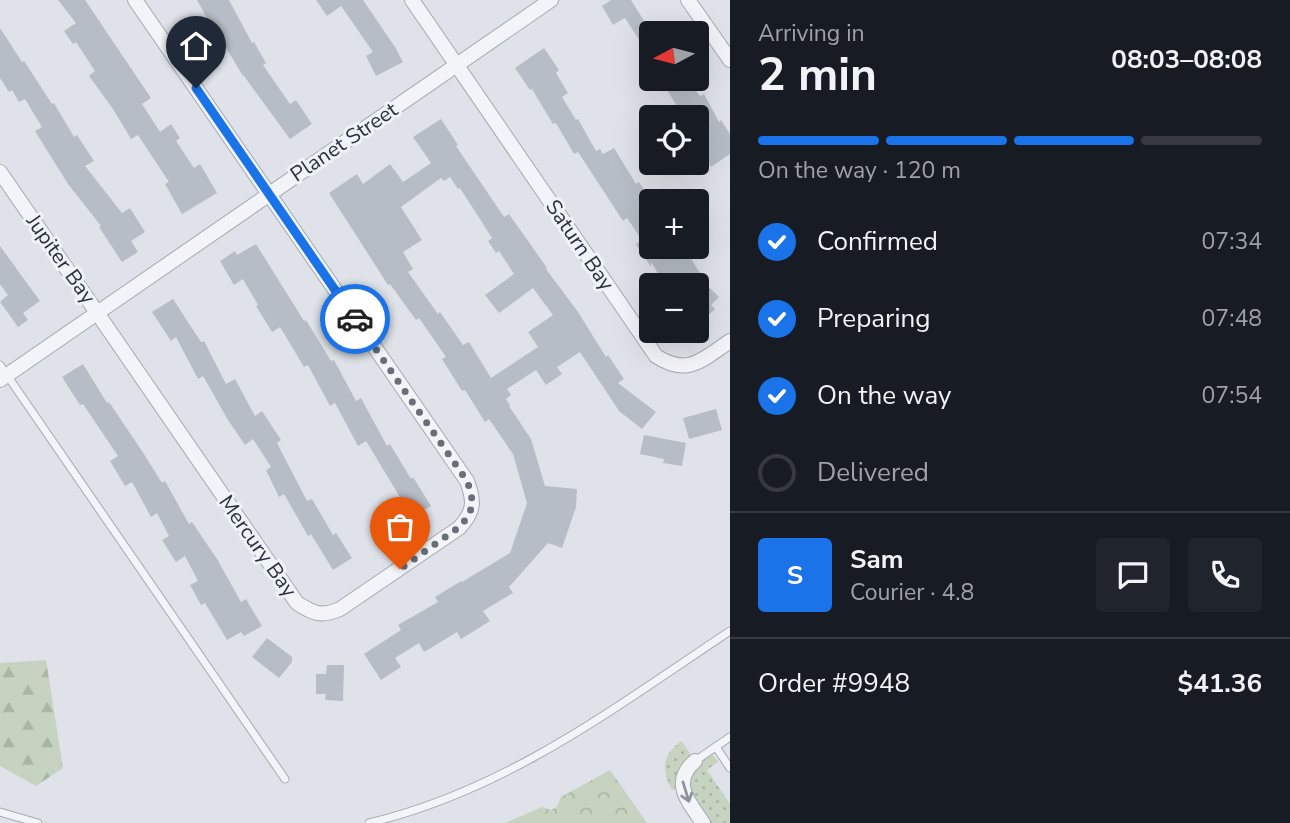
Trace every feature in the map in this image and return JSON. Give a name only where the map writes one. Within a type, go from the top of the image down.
[{"type":"street","points":[[135,0],[268,193]]},
{"type":"street","name":"Saturn Bay","points":[[412,0],[656,356],[674,366],[686,366],[697,363],[730,341]]},
{"type":"street","name":"Planet Street","points":[[2,374],[97,313],[551,0]]},
{"type":"street","points":[[688,0],[730,60]]},
{"type":"street","name":"Jupiter Bay","points":[[0,172],[97,313]]},
{"type":"street","name":"Mercury Bay","points":[[97,313],[297,603],[307,609],[317,614],[329,614],[340,609],[458,528],[467,520],[472,507],[472,494],[467,481],[268,193]]},
{"type":"street","points":[[695,761],[685,772],[682,785],[686,798],[703,823]]},
{"type":"lane","points":[[2,374],[285,779]]},
{"type":"lane","points":[[369,823],[455,796],[538,757],[730,631]]},
{"type":"lane","points":[[695,761],[730,737]]},
{"type":"lane","points":[[716,747],[730,768]]},
{"type":"lane","points":[[0,812],[38,823]]},
{"type":"green space","points":[[46,660],[63,768],[36,786],[0,766],[0,663]]},
{"type":"green space","points":[[682,741],[692,757],[679,770],[675,789],[672,790],[666,776],[665,763],[670,751]]},
{"type":"green space","points":[[712,754],[718,762],[707,770],[730,804],[730,823],[710,823],[692,795],[690,779],[701,763]]},
{"type":"green space","points":[[610,770],[647,823],[505,823],[542,807],[551,810],[557,807],[561,797]]},
{"type":"building","points":[[58,0],[85,0],[151,98],[142,104],[160,132],[171,124],[180,138],[176,141],[194,168],[200,164],[217,193],[182,214],[165,184],[169,182],[138,135],[131,139],[89,76],[95,71],[76,42],[73,44],[64,31],[76,23]]},
{"type":"building","points":[[197,0],[229,0],[266,63],[263,65],[290,104],[296,100],[312,124],[290,139],[243,76],[222,41],[220,42]]},
{"type":"building","points":[[316,0],[363,0],[403,62],[376,76],[366,56],[373,52],[341,6],[327,16]]},
{"type":"building","points":[[611,0],[631,0],[644,21],[639,21],[639,40],[625,18],[613,25],[602,6]]},
{"type":"building","points":[[0,28],[52,104],[54,103],[74,137],[77,135],[94,161],[85,166],[122,213],[130,208],[145,232],[131,241],[138,252],[122,262],[99,227],[101,226],[68,184],[35,131],[42,127],[25,99],[19,102],[0,78]]},
{"type":"building","points":[[544,48],[559,70],[556,73],[568,93],[562,97],[596,151],[600,149],[603,154],[614,148],[636,184],[639,182],[644,189],[639,189],[639,236],[627,218],[623,221],[578,152],[574,154],[556,123],[553,124],[532,89],[530,90],[515,68]]},
{"type":"building","points":[[668,91],[696,91],[700,96],[704,94],[719,122],[721,120],[730,134],[730,154],[711,167],[709,105],[676,105]]},
{"type":"building","points":[[441,119],[504,217],[509,214],[606,357],[608,355],[624,379],[618,383],[656,412],[642,429],[619,411],[580,352],[557,367],[562,374],[546,385],[536,370],[507,389],[511,395],[506,399],[531,439],[545,486],[577,489],[576,507],[562,548],[548,543],[509,587],[513,593],[483,611],[490,621],[461,639],[457,632],[424,652],[419,643],[395,658],[401,667],[381,680],[364,654],[401,630],[398,625],[438,602],[435,597],[510,553],[527,503],[513,454],[489,419],[485,422],[465,390],[462,391],[442,359],[446,357],[419,318],[416,320],[390,284],[388,285],[329,193],[357,174],[363,184],[390,164],[403,182],[431,163],[413,137]],"holes":[[[450,177],[458,189],[460,188],[492,238],[488,241],[496,253],[499,251],[514,274],[485,295],[499,313],[533,288],[553,315],[528,332],[538,347],[491,378],[469,342],[463,345],[408,272],[413,269],[403,252],[422,240],[401,207],[441,178],[444,181]]]},
{"type":"building","points":[[256,244],[304,321],[306,320],[331,361],[334,360],[356,401],[361,398],[387,446],[390,444],[431,506],[412,517],[366,441],[358,446],[335,403],[330,406],[308,365],[304,367],[280,327],[272,332],[243,279],[234,285],[220,261],[235,251],[237,255]]},
{"type":"building","points":[[0,246],[40,301],[23,313],[28,320],[18,327],[0,302],[8,295],[0,284]]},
{"type":"building","points":[[646,259],[691,259],[700,273],[658,273],[651,262],[651,267]]},
{"type":"building","points":[[709,287],[719,297],[711,305],[715,309],[709,315]]},
{"type":"building","points":[[173,299],[201,342],[204,341],[226,384],[235,379],[255,416],[262,411],[281,440],[277,443],[307,501],[312,499],[333,535],[336,533],[352,558],[333,570],[311,534],[308,536],[284,494],[279,497],[266,470],[271,467],[253,439],[245,445],[203,376],[198,379],[176,337],[171,341],[152,312]]},
{"type":"building","points":[[83,364],[162,483],[165,481],[189,524],[192,522],[217,559],[241,602],[246,599],[262,626],[244,636],[241,632],[227,640],[205,603],[201,605],[190,585],[198,581],[185,556],[176,562],[162,540],[169,536],[157,513],[151,517],[132,482],[125,486],[110,461],[118,456],[62,377]]},
{"type":"building","points":[[716,409],[722,430],[689,439],[683,418]]},
{"type":"building","points":[[644,435],[686,443],[682,466],[663,463],[664,459],[640,454]]},
{"type":"building","points":[[267,638],[292,657],[292,662],[279,678],[252,657]]},
{"type":"building","points":[[327,665],[344,665],[343,701],[325,700],[326,694],[316,694],[316,674],[326,674]]},
{"type":"way so far","points":[[355,319],[467,481],[472,494],[472,507],[467,520],[400,569]]},
{"type":"route","points":[[196,88],[355,319]]}]
